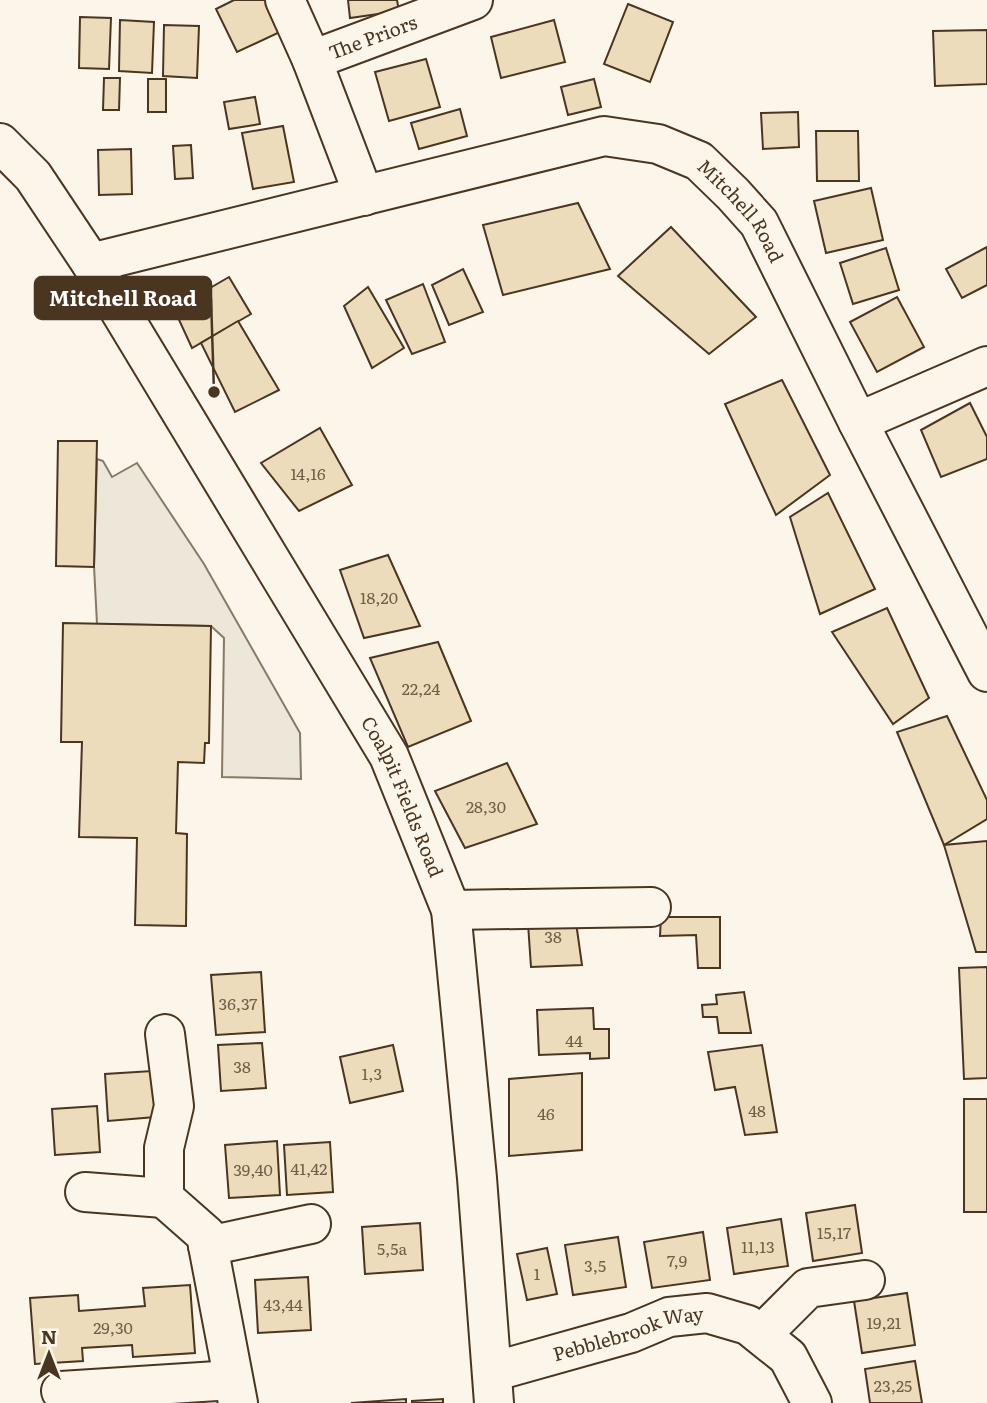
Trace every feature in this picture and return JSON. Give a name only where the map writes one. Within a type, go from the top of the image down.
[{"type":"street","name":"The Priors","points":[[285,0],[312,60],[364,196]]},
{"type":"street","name":"The Priors","points":[[312,60],[473,0]]},
{"type":"street","name":"Mitchell Road","points":[[91,263],[604,136],[657,144],[699,162],[759,223],[858,422],[985,665]]},
{"type":"street","name":"Coalpit Fields Road","points":[[11,154],[33,176],[91,263],[389,756],[451,910],[477,1178],[493,1387]]},
{"type":"street","points":[[858,422],[987,366]]},
{"type":"street","points":[[451,910],[651,907]]},
{"type":"street","points":[[164,1198],[164,1148],[174,1106],[165,1034]]},
{"type":"street","points":[[61,1391],[235,1392],[206,1235],[164,1198],[85,1192]]},
{"type":"street","points":[[208,1246],[311,1224]]},
{"type":"street","points":[[761,1335],[808,1288],[864,1280]]},
{"type":"street","name":"Pebblebrook Way","points":[[493,1387],[669,1317],[707,1313],[748,1325],[788,1357],[812,1403]]},
{"type":"shaded area","points":[[97,459],[103,461],[112,477],[137,463],[204,564],[300,733],[301,779],[222,777],[224,638],[211,626],[97,624],[94,566]]},
{"type":"building","points":[[234,0],[267,0],[282,31],[237,52],[216,9]]},
{"type":"building","points":[[348,0],[397,0],[399,11],[350,18]]},
{"type":"building","points":[[628,4],[673,22],[650,82],[604,64]]},
{"type":"building","points":[[80,17],[111,18],[109,69],[79,68]]},
{"type":"building","points":[[120,20],[154,22],[152,73],[119,71]]},
{"type":"building","points":[[554,20],[565,62],[501,78],[491,37]]},
{"type":"building","points":[[164,25],[199,26],[197,78],[163,76]]},
{"type":"building","points":[[987,30],[987,84],[935,86],[933,31]]},
{"type":"building","points":[[426,59],[440,107],[389,121],[375,72]]},
{"type":"building","points":[[104,78],[120,78],[119,110],[103,110]]},
{"type":"building","points":[[148,79],[166,79],[166,112],[148,112]]},
{"type":"building","points":[[594,79],[601,107],[568,115],[561,87]]},
{"type":"building","points":[[255,97],[260,124],[229,129],[224,102]]},
{"type":"building","points":[[460,109],[467,136],[419,149],[411,123]]},
{"type":"building","points":[[798,112],[799,147],[763,149],[761,113]]},
{"type":"building","points":[[283,126],[294,182],[253,189],[242,133]]},
{"type":"building","points":[[816,131],[858,131],[859,181],[817,181]]},
{"type":"building","points":[[191,145],[193,178],[175,179],[173,146]]},
{"type":"building","points":[[131,149],[132,194],[99,195],[98,150]]},
{"type":"building","points":[[871,188],[883,240],[826,253],[814,201]]},
{"type":"building","points":[[578,203],[610,269],[503,295],[483,225]]},
{"type":"building","points":[[671,227],[756,317],[709,354],[618,276]]},
{"type":"building","points":[[987,247],[987,285],[962,298],[946,269]]},
{"type":"building","points":[[886,248],[899,290],[853,304],[840,263]]},
{"type":"building","points":[[463,269],[483,312],[449,325],[432,285]]},
{"type":"building","points":[[229,277],[251,314],[192,348],[174,309]]},
{"type":"building","points":[[423,284],[445,342],[412,354],[386,300]]},
{"type":"building","points":[[368,287],[404,348],[372,368],[344,306]]},
{"type":"building","points":[[897,297],[924,347],[877,372],[850,322]]},
{"type":"building","points":[[238,321],[279,390],[235,412],[201,343]]},
{"type":"building","points":[[782,380],[830,475],[776,515],[725,404]]},
{"type":"building","points":[[970,403],[987,437],[987,459],[941,477],[921,430]]},
{"type":"building","points":[[320,428],[352,485],[299,511],[261,463]]},
{"type":"building","points":[[58,441],[97,441],[94,567],[56,566]]},
{"type":"building","points":[[828,493],[875,589],[820,614],[790,517]]},
{"type":"building","points":[[388,555],[420,626],[364,638],[340,570]]},
{"type":"building","points":[[887,608],[929,698],[893,724],[832,632]]},
{"type":"building","points":[[63,623],[211,626],[209,743],[205,743],[204,763],[178,762],[176,833],[187,834],[186,926],[135,925],[137,838],[79,837],[82,742],[61,742]]},
{"type":"building","points":[[438,642],[471,721],[408,747],[370,658]]},
{"type":"building","points":[[947,716],[987,800],[987,819],[944,845],[897,732]]},
{"type":"building","points":[[507,763],[537,824],[465,848],[435,791]]},
{"type":"building","points":[[987,841],[987,952],[976,952],[944,845]]},
{"type":"building","points":[[574,908],[582,965],[531,967],[527,909]]},
{"type":"building","points":[[661,917],[720,917],[720,968],[698,968],[696,935],[660,936]]},
{"type":"building","points":[[987,967],[987,1078],[964,1079],[959,968]]},
{"type":"building","points":[[261,972],[265,1032],[216,1035],[211,975]]},
{"type":"building","points":[[744,992],[751,1033],[719,1033],[717,1017],[703,1017],[702,1005],[717,1004],[716,995]]},
{"type":"building","points":[[593,1008],[594,1029],[609,1029],[609,1058],[590,1059],[590,1053],[539,1055],[537,1010]]},
{"type":"building","points":[[262,1043],[266,1088],[221,1091],[218,1045]]},
{"type":"building","points":[[393,1045],[403,1091],[350,1103],[340,1057]]},
{"type":"building","points":[[762,1045],[777,1132],[745,1135],[735,1087],[715,1090],[708,1052]]},
{"type":"building","points":[[152,1071],[155,1117],[108,1121],[105,1074]]},
{"type":"building","points":[[582,1073],[582,1150],[509,1156],[509,1079]]},
{"type":"building","points":[[964,1099],[987,1099],[987,1212],[964,1212]]},
{"type":"building","points":[[97,1106],[100,1152],[55,1155],[52,1109]]},
{"type":"building","points":[[277,1141],[280,1195],[229,1198],[225,1145]]},
{"type":"building","points":[[330,1142],[333,1192],[287,1195],[284,1145]]},
{"type":"building","points":[[855,1205],[862,1253],[813,1261],[806,1213]]},
{"type":"building","points":[[781,1219],[788,1266],[734,1274],[727,1228]]},
{"type":"building","points":[[420,1223],[423,1270],[365,1274],[362,1227]]},
{"type":"building","points":[[703,1232],[710,1280],[652,1288],[644,1242]]},
{"type":"building","points":[[618,1237],[626,1287],[573,1295],[565,1245]]},
{"type":"building","points":[[547,1248],[557,1294],[527,1300],[517,1254]]},
{"type":"building","points":[[308,1277],[311,1330],[258,1333],[255,1280]]},
{"type":"building","points":[[190,1285],[195,1353],[133,1357],[132,1345],[82,1348],[83,1361],[35,1364],[30,1298],[78,1295],[79,1311],[145,1306],[143,1288]]},
{"type":"building","points":[[907,1293],[915,1345],[862,1353],[854,1301]]},
{"type":"building","points":[[915,1361],[922,1403],[870,1403],[865,1369]]},
{"type":"building","points":[[406,1399],[406,1403],[351,1403]]},
{"type":"building","points":[[443,1399],[443,1403],[412,1403],[412,1401]]},
{"type":"place","name":"Mitchell Road","points":[[214,392]]}]
